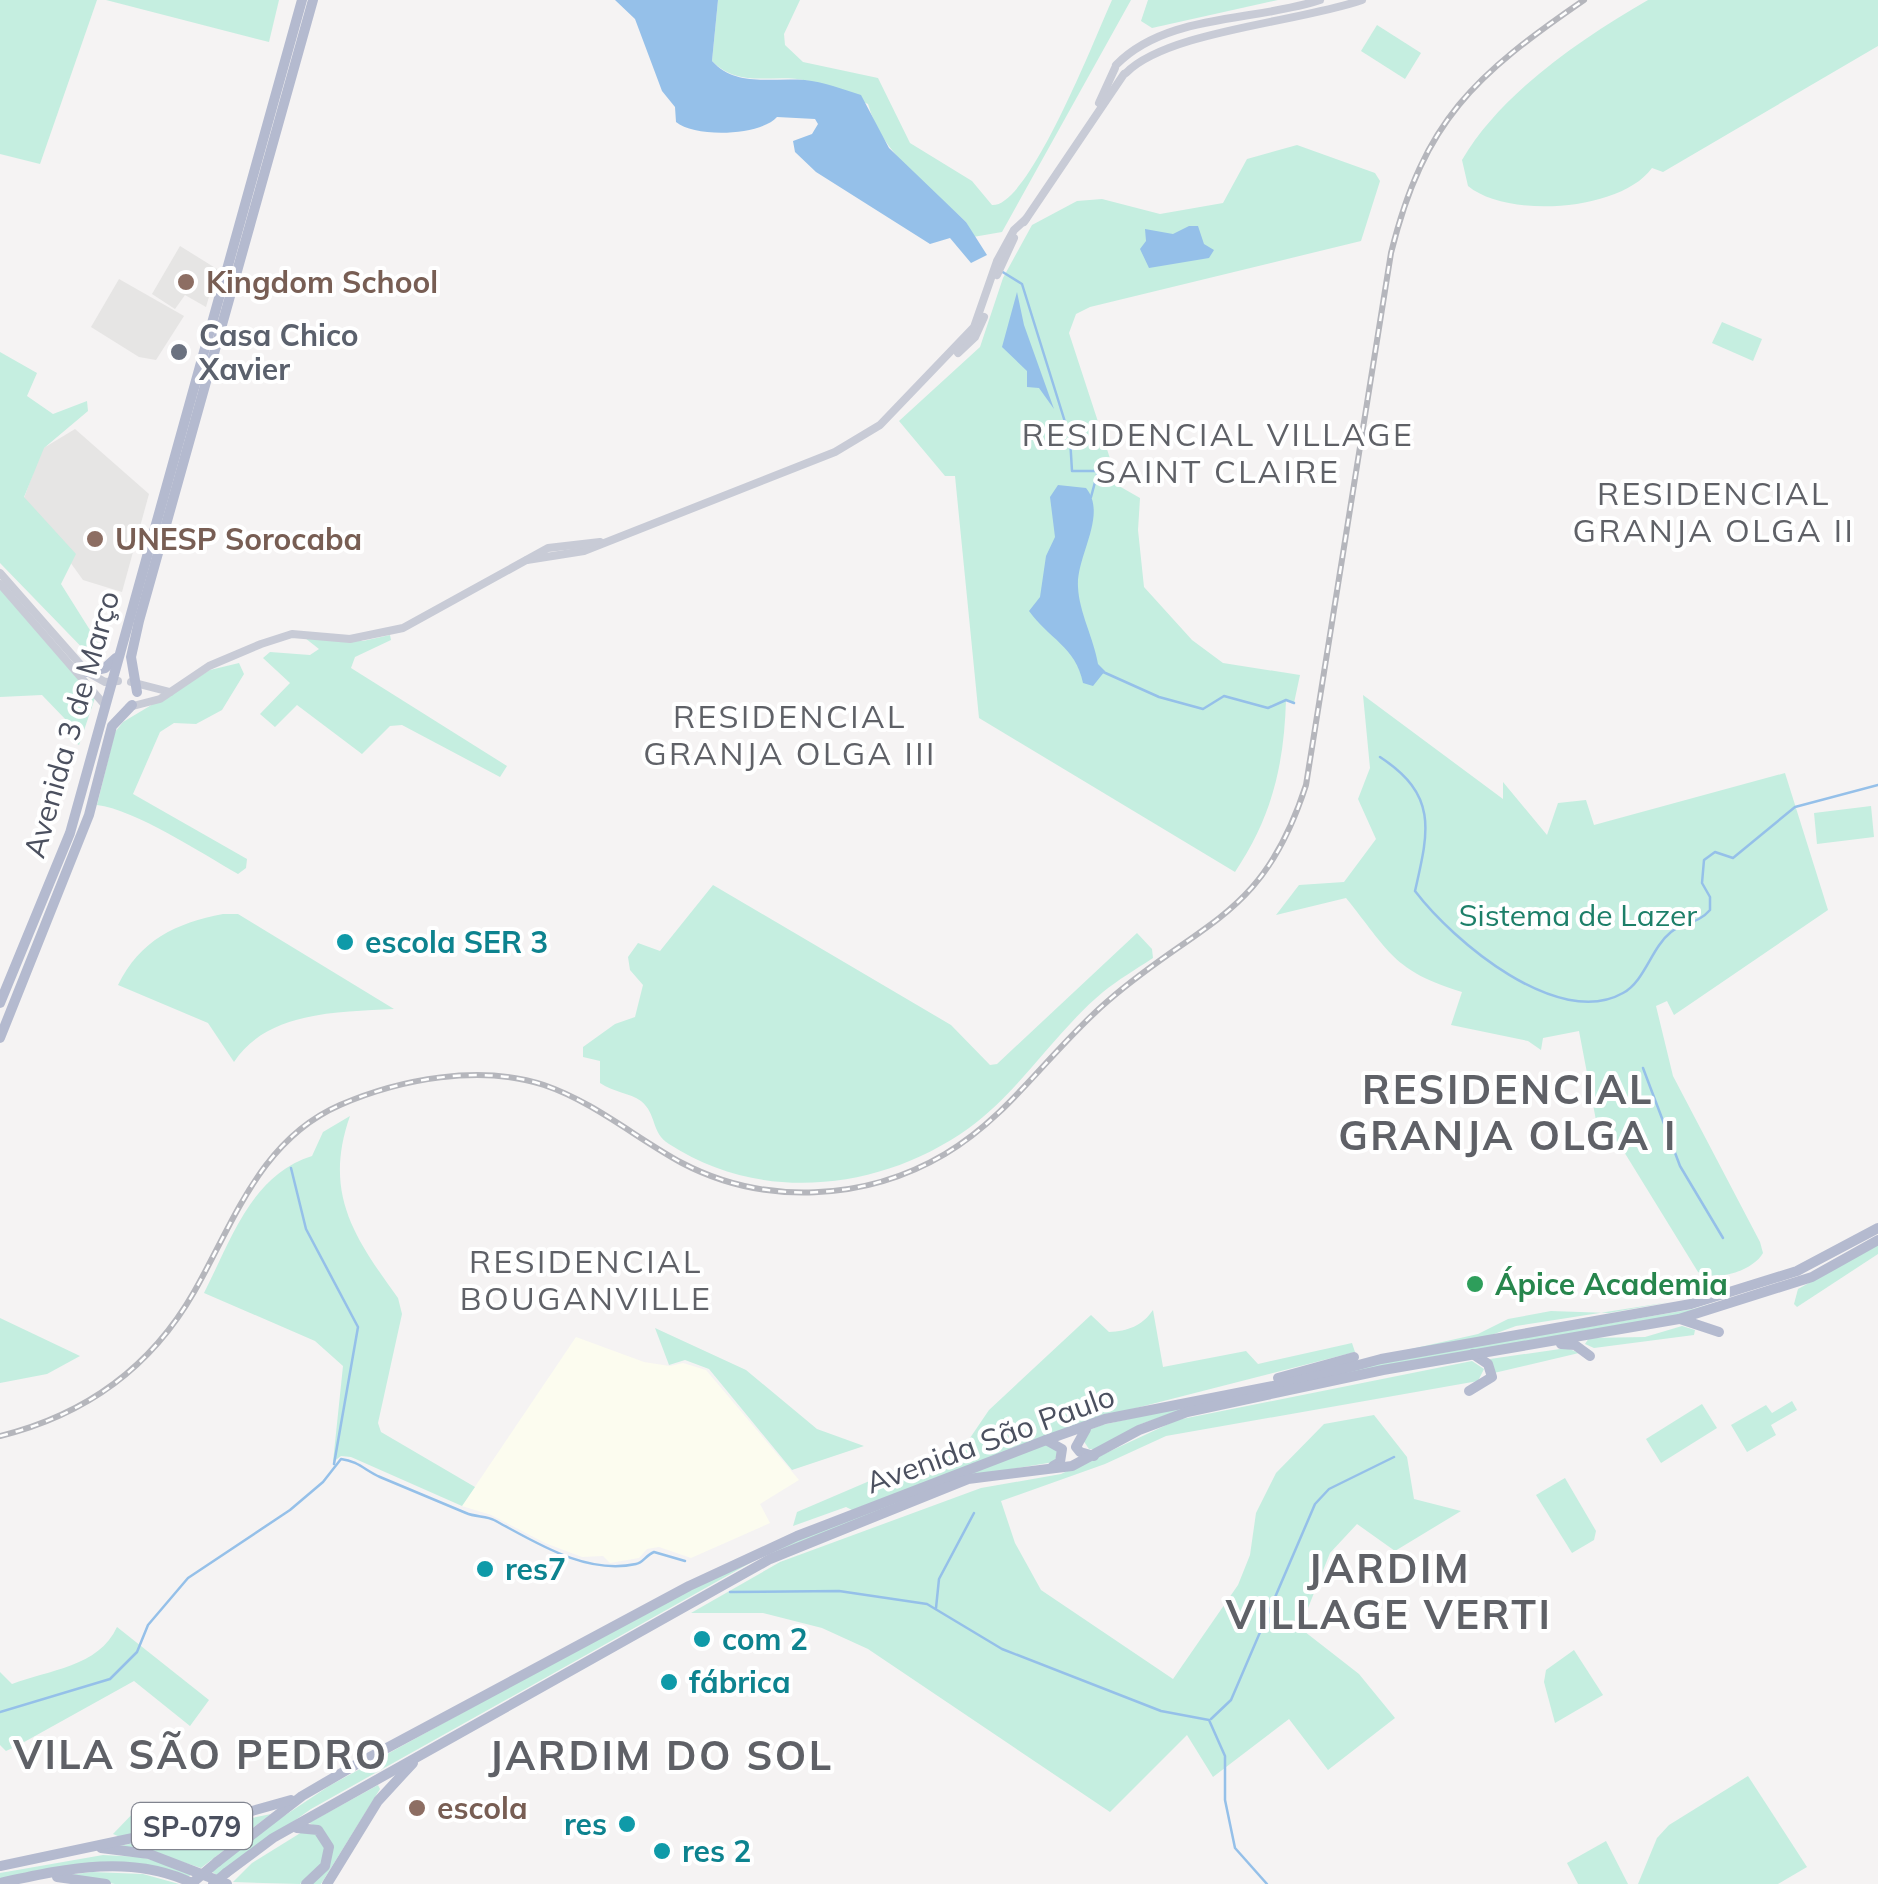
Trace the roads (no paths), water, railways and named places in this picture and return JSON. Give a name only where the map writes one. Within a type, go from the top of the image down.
[{"type":"main road","name":"Avenida 3 de Março","points":[[0,1003],[70,833],[302,0]]},
{"type":"main road","name":"Avenida 3 de Março","points":[[0,1038],[89,816],[112,726],[130,707],[137,684],[131,657],[136,633],[313,0]]},
{"type":"main road","points":[[193,396],[199,410]]},
{"type":"main road","points":[[87,672],[103,669],[116,657]]},
{"type":"main road","points":[[130,707],[111,702],[112,685],[137,684]]},
{"type":"main road","name":"Avenida São Paulo","points":[[192,1884],[302,1796],[566,1649],[750,1556],[1046,1440],[1105,1420],[1381,1359],[1583,1325],[1746,1290],[1823,1260],[1878,1228]]},
{"type":"main road","name":"Avenida São Paulo","points":[[213,1884],[227,1879],[273,1838],[770,1558],[968,1480],[1072,1466],[1139,1430],[1187,1412],[1472,1354],[1679,1319],[1759,1297],[1812,1277],[1878,1240]]},
{"type":"main road","points":[[1746,1290],[1759,1297]]},
{"type":"main road","points":[[1679,1319],[1719,1332]]},
{"type":"main road","points":[[1525,1346],[1568,1343],[1590,1356]]},
{"type":"main road","points":[[1469,1392],[1492,1377],[1488,1364],[1472,1354]]},
{"type":"main road","points":[[1210,1397],[1354,1357]]},
{"type":"main road","points":[[1096,1456],[1080,1452],[1076,1441],[1082,1431],[1105,1420]]},
{"type":"main road","points":[[1027,1471],[1060,1462],[1062,1449],[1046,1440]]},
{"type":"main road","points":[[327,1884],[383,1794],[440,1743]]},
{"type":"main road","name":"SP-079","points":[[0,1866],[227,1818],[302,1796]]},
{"type":"main road","name":"SP-079","points":[[273,1838],[305,1826],[324,1835],[328,1858],[306,1884]]},
{"type":"main road","name":"SP-079","points":[[80,1849],[150,1854],[227,1879]]},
{"type":"main road","name":"SP-079","points":[[0,1883],[111,1865],[149,1868],[192,1884]]},
{"type":"main road","name":"SP-079","points":[[26,1877],[77,1877],[106,1884]]},
{"type":"street","points":[[1087,130],[1116,67],[1137,46],[1170,33],[1320,0]]},
{"type":"street","points":[[924,382],[974,328],[1004,246],[1125,74],[1149,54],[1178,43],[1304,18],[1362,0]]},
{"type":"street","points":[[1116,67],[1126,64],[1125,74]]},
{"type":"street","points":[[130,707],[170,692],[210,666],[292,634],[350,638],[403,628],[527,560],[567,556],[836,452],[880,424],[978,333],[998,273],[1026,219]]},
{"type":"street","points":[[964,348],[974,332]]},
{"type":"street","points":[[0,573],[87,672],[112,685]]},
{"type":"street","points":[[0,584],[104,704]]},
{"type":"street","points":[[137,684],[170,692]]},
{"type":"water","points":[[615,0],[718,0],[712,61],[722,69],[743,78],[812,81],[861,95],[889,148],[966,222],[987,255],[971,263],[950,238],[930,244],[816,172],[795,152],[793,141],[812,134],[818,124],[815,119],[777,117],[757,128],[727,133],[697,131],[676,122],[675,107],[662,91],[635,19]]},
{"type":"water","points":[[1198,226],[1204,244],[1214,250],[1209,258],[1149,268],[1140,249],[1146,241],[1145,229],[1173,234]]},
{"type":"water","points":[[1017,292],[1024,325],[1054,409],[1039,388],[1027,387],[1027,371],[1002,347]]},
{"type":"water","points":[[1058,485],[1086,488],[1094,510],[1078,587],[1098,664],[1105,671],[1093,686],[1083,683],[1068,652],[1029,611],[1040,597],[1046,556],[1055,537],[1050,497]]},
{"type":"waterway","points":[[1001,271],[1022,284],[1070,438],[1072,471],[1098,471],[1091,497]]},
{"type":"waterway","points":[[1101,671],[1159,697],[1203,709],[1224,696],[1268,708],[1286,700],[1294,703]]},
{"type":"waterway","points":[[1380,757],[1412,785],[1425,815],[1424,850],[1415,891],[1480,955],[1509,975],[1568,1000],[1597,1001],[1631,988],[1671,932],[1710,910],[1710,897],[1702,883],[1704,860],[1715,852],[1733,858],[1795,807],[1878,785]]},
{"type":"waterway","points":[[1643,1068],[1680,1166],[1723,1238]]},
{"type":"waterway","points":[[291,1168],[306,1229],[358,1327],[334,1464]]},
{"type":"waterway","points":[[1211,1719],[1231,1700],[1315,1504],[1329,1489],[1394,1457]]},
{"type":"waterway","points":[[0,1712],[110,1679],[137,1652],[148,1625],[188,1578],[290,1510],[323,1482],[341,1459],[466,1513],[491,1519],[580,1561],[617,1566],[636,1564],[654,1552],[685,1561]]},
{"type":"waterway","points":[[936,1608],[939,1579],[974,1513]]},
{"type":"waterway","points":[[730,1592],[839,1591],[927,1604],[1002,1649],[1161,1711],[1209,1720],[1225,1756],[1225,1800],[1235,1848],[1267,1884]]},
{"type":"railway","points":[[0,1436],[87,1402],[136,1366],[177,1319],[269,1161],[312,1120],[340,1105],[388,1088],[440,1077],[519,1079],[580,1101],[682,1163],[714,1177],[780,1191],[849,1189],[914,1170],[969,1138],[1011,1101],[1109,1000],[1227,912],[1270,863],[1289,829],[1306,785],[1391,253],[1404,207],[1438,134],[1459,105],[1512,52],[1584,0]]},
{"type":"place","name":"Kingdom School","points":[[186,282]]},
{"type":"place","name":"Casa Chico Xavier","points":[[179,352]]},
{"type":"place","name":"UNESP Sorocaba","points":[[95,539]]},
{"type":"place","name":"escola SER 3","points":[[345,942]]},
{"type":"place","name":"Ápice Academia","points":[[1475,1284]]},
{"type":"place","name":"res7","points":[[485,1569]]},
{"type":"place","name":"com 2","points":[[702,1639]]},
{"type":"place","name":"fábrica","points":[[669,1682]]},
{"type":"place","name":"escola","points":[[417,1808]]},
{"type":"place","name":"res","points":[[627,1824]]},
{"type":"place","name":"res 2","points":[[662,1851]]},
{"type":"district","name":"RESIDENCIAL VILLAGE SAINT CLAIRE","points":[[1218,452]]},
{"type":"district","name":"RESIDENCIAL GRANJA OLGA II","points":[[1714,512]]},
{"type":"district","name":"RESIDENCIAL GRANJA OLGA III","points":[[790,734]]},
{"type":"district","name":"RESIDENCIAL GRANJA OLGA I","points":[[1508,1112]]},
{"type":"district","name":"RESIDENCIAL BOUGANVILLE","points":[[586,1280]]},
{"type":"district","name":"JARDIM VILLAGE VERTI","points":[[1389,1591]]},
{"type":"district","name":"VILA SÃO PEDRO","points":[[201,1754]]},
{"type":"district","name":"JARDIM DO SOL","points":[[661,1755]]},
{"type":"park label","name":"Sistema de Lazer","points":[[1578,915]]}]
